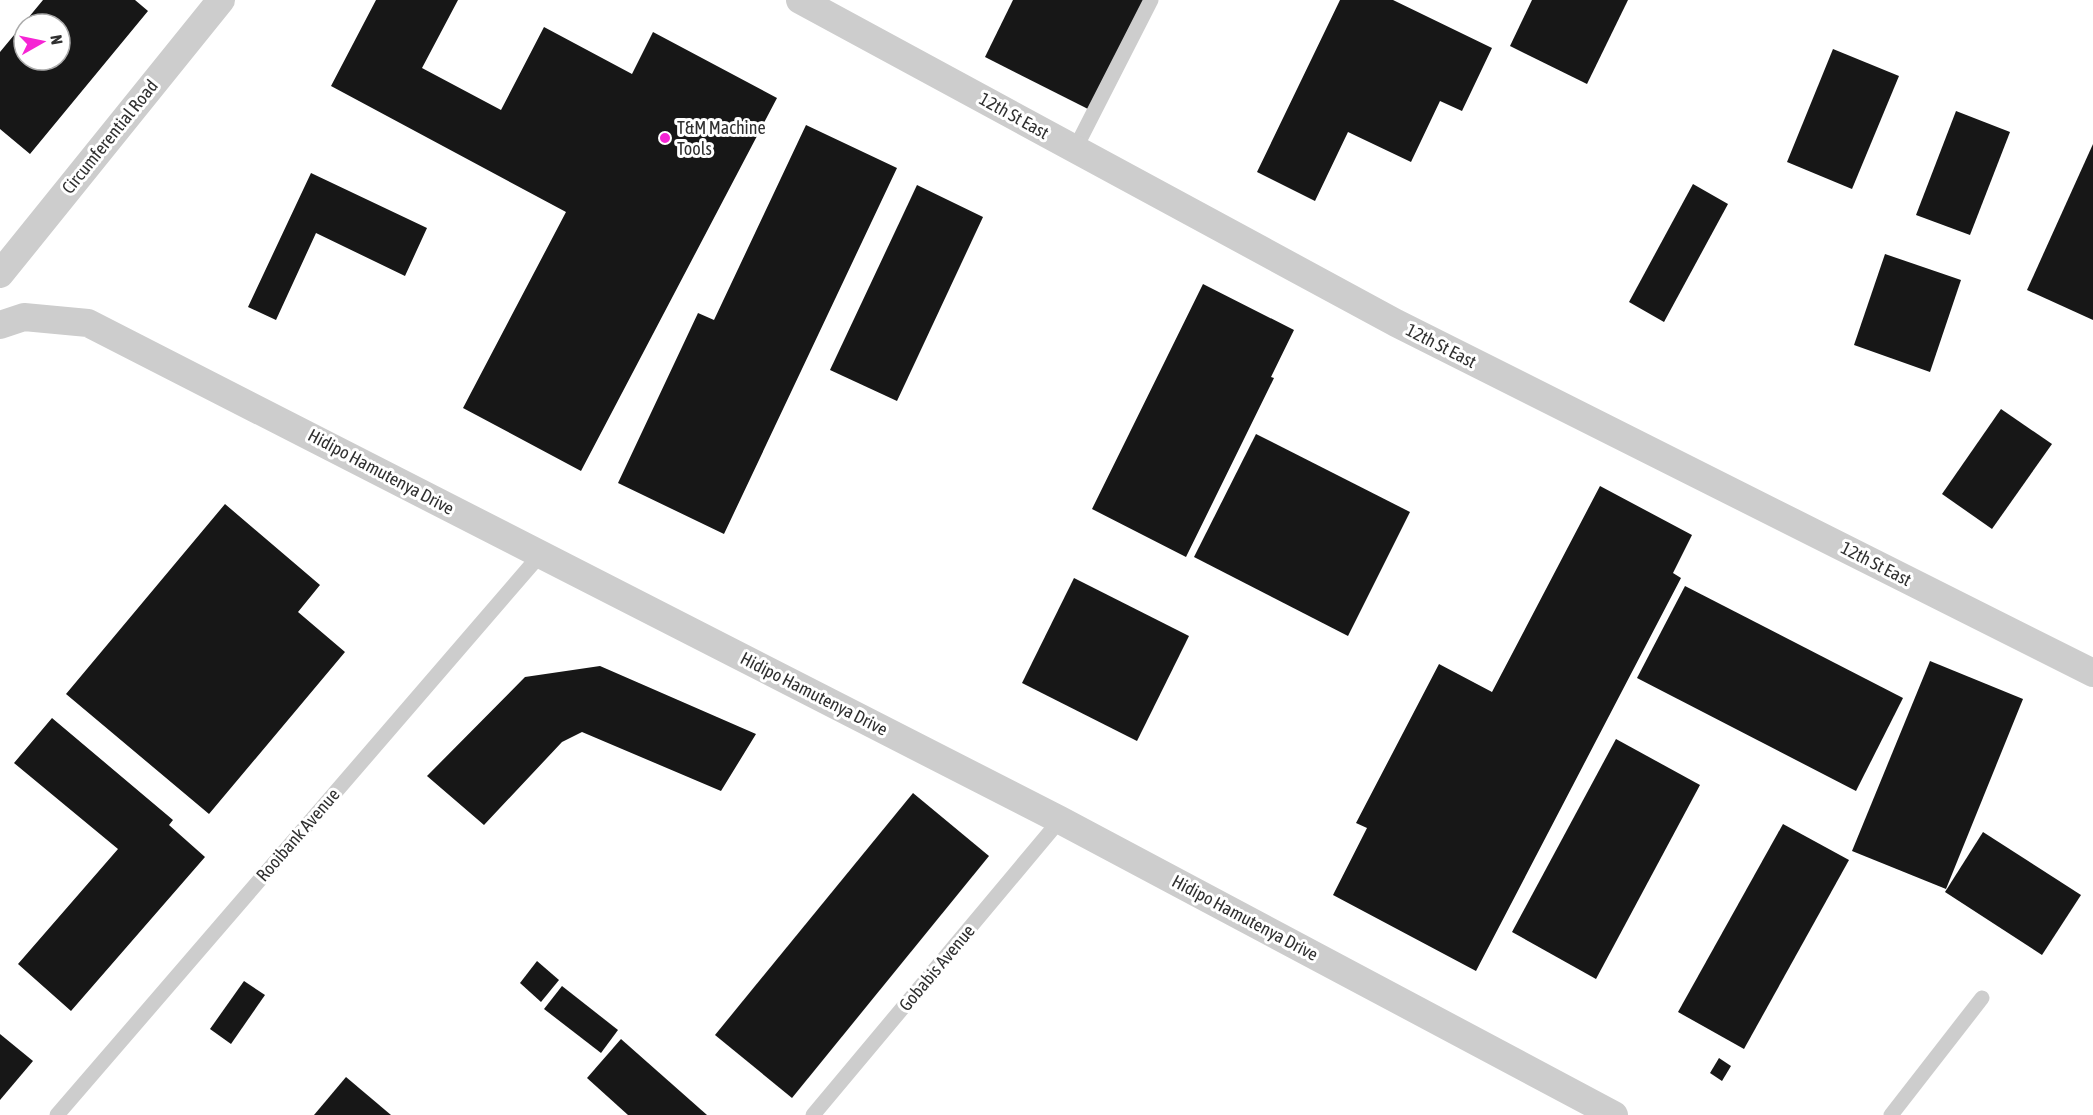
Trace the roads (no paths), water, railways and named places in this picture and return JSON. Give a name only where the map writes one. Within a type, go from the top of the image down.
[{"type":"street","name":"Circumferential Road","points":[[0,274],[221,0]]},
{"type":"street","name":"12th St East","points":[[800,0],[1396,323],[2093,673]]},
{"type":"street","name":"Hidipo Hamutenya Drive","points":[[0,325],[24,317],[88,323],[265,411],[540,555],[1060,820],[1603,1113]]},
{"type":"lane","points":[[1075,149],[1151,0]]},
{"type":"lane","name":"Rooibank Avenue","points":[[57,1115],[540,555]]},
{"type":"lane","name":"Gobabis Avenue","points":[[813,1115],[1060,820]]},
{"type":"lane","points":[[1892,1115],[1982,999]]},
{"type":"place","name":"T&M Machine Tools","points":[[665,138]]}]
